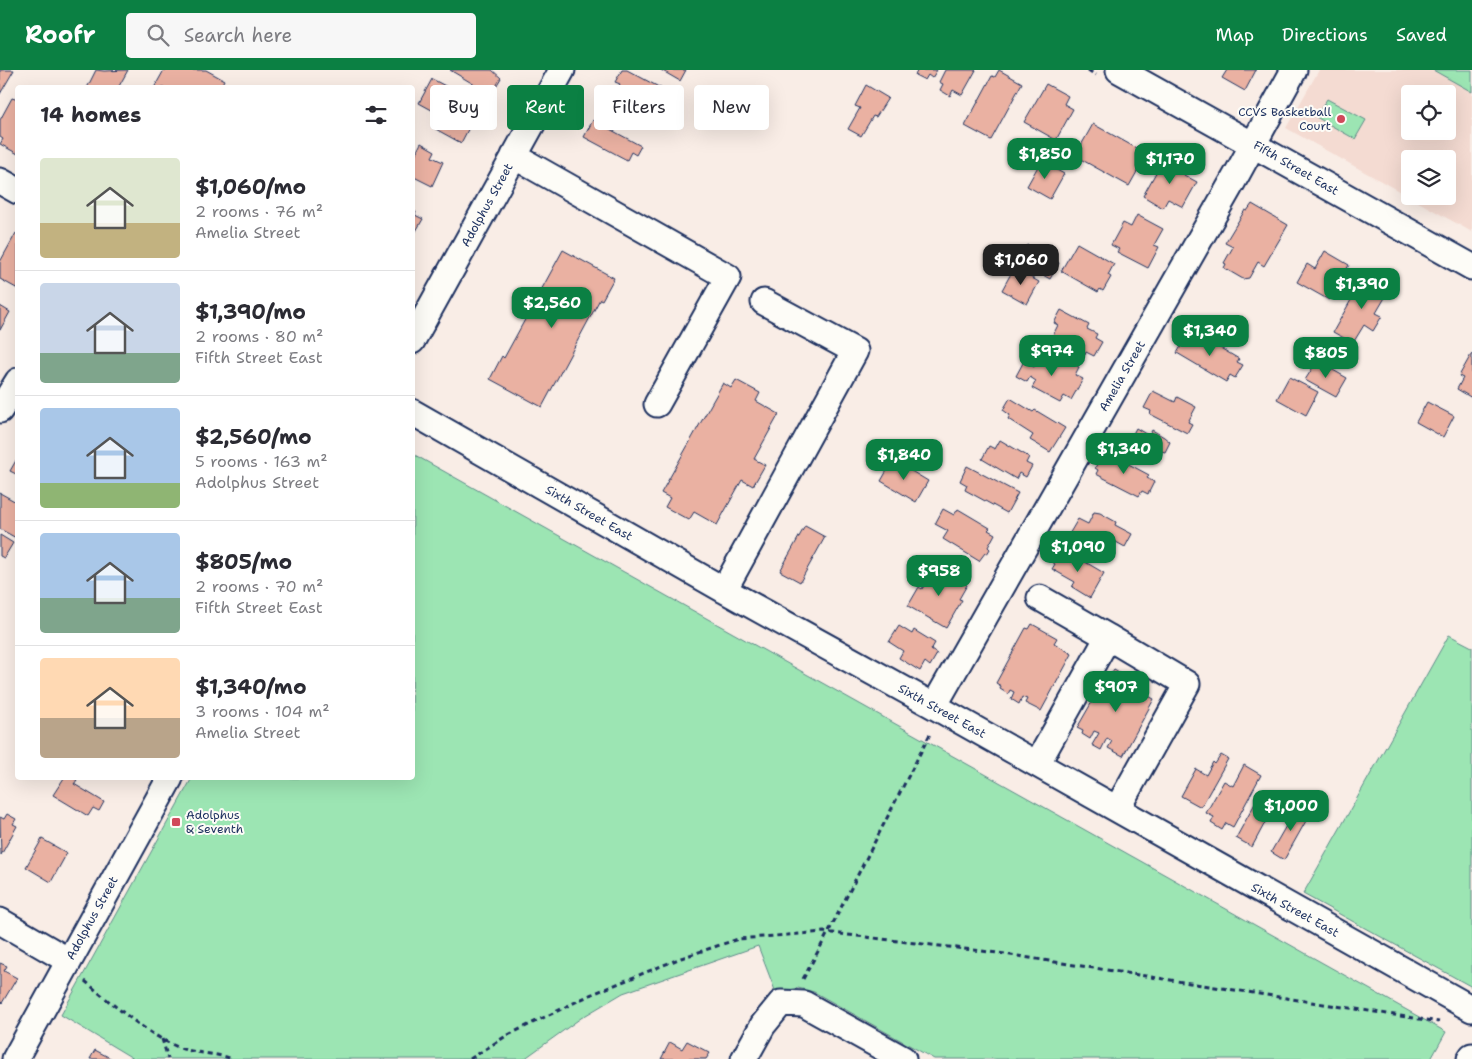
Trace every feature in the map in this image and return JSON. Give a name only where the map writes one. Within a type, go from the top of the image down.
[{"type":"street","name":"Adolphus Street","points":[[415,336],[562,70]]},
{"type":"street","name":"Fifth Street East","points":[[1119,70],[1472,267]]},
{"type":"street","name":"Amelia Street","points":[[934,706],[1294,70]]},
{"type":"street","points":[[514,156],[728,277],[657,404]]},
{"type":"street","points":[[0,181],[15,189]]},
{"type":"street","points":[[724,590],[855,352],[764,302]]},
{"type":"street","points":[[0,410],[15,386]]},
{"type":"street","name":"Sixth Street East","points":[[415,414],[724,590],[1472,1009]]},
{"type":"street","points":[[1040,598],[1188,684],[1117,809]]},
{"type":"street","points":[[1037,764],[1108,638]]},
{"type":"street","name":"Adolphus Street","points":[[15,1059],[169,780]]},
{"type":"street","points":[[0,921],[68,961]]},
{"type":"street","points":[[744,1059],[763,1025],[781,1003],[804,1004],[903,1059]]},
{"type":"path","points":[[789,1004],[930,734]]},
{"type":"path","points":[[470,1059],[506,1036],[573,1003],[681,958],[738,939],[828,932],[998,953],[1439,1022]]},
{"type":"path","points":[[68,961],[79,976],[154,1034],[186,1049],[232,1059]]},
{"type":"path","points":[[162,1038],[168,1059]]},
{"type":"shaded area","points":[[1319,70],[1472,70],[1472,232],[1424,205],[1456,205],[1456,150],[1401,150],[1401,192],[1286,128]]},
{"type":"green space","points":[[1433,70],[1472,70],[1472,92]]},
{"type":"green space","name":"CCVS Basketball Court","points":[[1327,99],[1366,120],[1355,139],[1316,117]]},
{"type":"green space","points":[[415,455],[1446,1032],[1431,1059],[934,1059],[814,992],[798,988],[776,993],[758,946],[623,993],[581,1018],[524,1059],[134,1059],[61,1015],[191,780],[415,780]]},
{"type":"green space","points":[[1449,635],[1472,647],[1472,987],[1303,894]]},
{"type":"building","points":[[0,70],[14,70],[0,94]]},
{"type":"building","points":[[96,70],[128,70],[120,85],[88,85]]},
{"type":"building","points":[[164,70],[206,70],[224,80],[222,85],[156,85]]},
{"type":"building","points":[[450,70],[492,70],[501,78],[497,85],[475,85]]},
{"type":"building","points":[[622,70],[627,70],[655,85],[619,85],[615,82]]},
{"type":"building","points":[[661,70],[686,70],[680,81]]},
{"type":"building","points":[[918,70],[937,70],[932,78],[928,75],[925,80],[915,75]]},
{"type":"building","points":[[945,70],[976,70],[962,95],[953,90],[950,96],[940,90],[943,84],[939,82]]},
{"type":"building","points":[[999,70],[1022,83],[991,140],[965,126],[992,76],[995,77]]},
{"type":"building","points":[[1227,70],[1256,70],[1245,91],[1222,78]]},
{"type":"building","points":[[432,79],[443,85],[430,85],[430,109],[419,103]]},
{"type":"building","points":[[1046,84],[1068,96],[1064,104],[1073,109],[1056,140],[1024,122]]},
{"type":"building","points":[[866,85],[888,98],[876,117],[873,116],[861,136],[848,129],[860,108],[855,106]]},
{"type":"building","points":[[12,98],[15,99],[15,152],[0,144],[3,139],[0,137],[0,120]]},
{"type":"building","points":[[593,120],[594,130],[611,130],[641,146],[636,155],[631,152],[627,160],[584,137]]},
{"type":"building","points":[[1093,124],[1147,154],[1129,186],[1075,156]]},
{"type":"building","points":[[437,130],[468,130],[461,143]]},
{"type":"building","points":[[421,143],[435,151],[432,157],[443,162],[432,186],[415,178],[415,155]]},
{"type":"building","points":[[1164,158],[1186,171],[1184,175],[1197,182],[1183,207],[1168,199],[1163,208],[1143,196]]},
{"type":"building","points":[[1041,161],[1064,174],[1050,199],[1027,186]]},
{"type":"building","points":[[1252,204],[1288,225],[1264,266],[1258,262],[1249,278],[1243,279],[1224,268],[1226,264],[1224,263],[1233,247],[1225,243],[1245,210],[1247,211]]},
{"type":"building","points":[[415,215],[423,219],[415,233]]},
{"type":"building","points":[[1137,215],[1163,229],[1154,245],[1159,247],[1148,268],[1117,252],[1119,249],[1111,245],[1123,223],[1131,227]]},
{"type":"building","points":[[15,235],[15,287],[0,279],[0,262]]},
{"type":"building","points":[[1077,243],[1114,264],[1108,275],[1111,277],[1103,291],[1100,289],[1098,292],[1061,271]]},
{"type":"building","points":[[1027,245],[1059,263],[1050,279],[1018,261]]},
{"type":"building","points":[[563,250],[614,278],[602,300],[600,299],[542,407],[490,379],[502,356],[504,358]]},
{"type":"building","points":[[1325,251],[1349,265],[1329,300],[1297,282],[1307,264],[1315,269]]},
{"type":"building","points":[[1014,268],[1039,282],[1027,304],[1002,290]]},
{"type":"building","points":[[1365,275],[1390,289],[1376,313],[1382,316],[1373,331],[1364,325],[1353,343],[1333,332]]},
{"type":"building","points":[[0,306],[10,312],[0,330]]},
{"type":"building","points":[[1061,310],[1089,325],[1087,329],[1097,334],[1095,338],[1102,342],[1094,356],[1086,352],[1085,355],[1052,337],[1058,325],[1054,323]]},
{"type":"building","points":[[1189,333],[1194,336],[1195,333],[1239,359],[1237,362],[1243,365],[1235,378],[1230,375],[1226,382],[1177,353]]},
{"type":"building","points":[[1052,353],[1079,367],[1075,375],[1083,379],[1071,400],[1064,396],[1060,403],[1032,388],[1036,381],[1030,377],[1027,382],[1016,376],[1024,361],[1034,367],[1041,355],[1048,359]]},
{"type":"building","points":[[1472,353],[1472,398],[1457,389],[1463,378],[1459,376]]},
{"type":"building","points":[[1317,361],[1347,378],[1336,397],[1305,380]]},
{"type":"building","points":[[1289,377],[1318,392],[1306,415],[1277,399]]},
{"type":"building","points":[[736,380],[760,393],[756,401],[779,414],[754,459],[765,465],[753,486],[742,480],[717,525],[694,512],[689,520],[665,507],[670,498],[661,493],[723,383],[731,388]]},
{"type":"building","points":[[1153,391],[1175,402],[1177,397],[1196,407],[1188,422],[1192,424],[1187,433],[1150,414],[1151,411],[1144,408]]},
{"type":"building","points":[[1010,398],[1065,428],[1050,452],[1030,440],[1033,435],[1008,419],[1010,415],[1003,410]]},
{"type":"building","points":[[1427,402],[1454,416],[1443,437],[1416,422]]},
{"type":"building","points":[[1136,428],[1149,436],[1152,430],[1170,442],[1165,452],[1157,450],[1150,463],[1125,449]]},
{"type":"building","points":[[1000,440],[1029,457],[1026,463],[1032,466],[1026,477],[1019,473],[1016,479],[982,459],[989,446],[995,449]]},
{"type":"building","points":[[1108,453],[1149,475],[1147,478],[1154,482],[1148,494],[1142,491],[1139,496],[1096,474],[1098,470],[1095,468],[1100,458],[1104,460]]},
{"type":"building","points":[[893,460],[928,481],[916,502],[881,481]]},
{"type":"building","points":[[15,462],[15,474],[10,471]]},
{"type":"building","points":[[967,466],[1018,493],[1007,513],[965,490],[967,485],[960,481]]},
{"type":"building","points":[[0,493],[15,501],[15,537],[0,529]]},
{"type":"building","points":[[943,509],[954,515],[958,509],[990,528],[988,530],[995,534],[988,547],[990,549],[979,561],[943,539],[948,531],[935,524]]},
{"type":"building","points":[[1094,512],[1100,513],[1116,522],[1115,525],[1132,534],[1125,547],[1107,537],[1098,552],[1068,536],[1078,519],[1088,524]]},
{"type":"building","points":[[805,526],[825,537],[800,582],[780,571]]},
{"type":"building","points":[[0,535],[13,543],[4,558],[0,556]]},
{"type":"building","points":[[1063,549],[1104,573],[1090,598],[1072,587],[1075,582],[1052,569],[1055,564],[1052,562],[1055,557],[1058,558]]},
{"type":"building","points":[[935,566],[967,585],[959,599],[962,600],[946,628],[908,606],[919,587],[922,589]]},
{"type":"building","points":[[1032,624],[1057,638],[1054,643],[1072,654],[1041,711],[1025,703],[1027,699],[1022,697],[1019,704],[1011,699],[1014,692],[1010,690],[1008,694],[1000,689],[1001,686],[996,683],[1026,628],[1029,629]]},
{"type":"building","points":[[899,626],[912,634],[914,630],[935,643],[931,650],[937,654],[930,666],[925,662],[920,671],[899,658],[903,651],[889,642]]},
{"type":"building","points":[[1114,669],[1139,683],[1135,689],[1154,699],[1123,756],[1108,748],[1112,741],[1107,738],[1101,750],[1092,745],[1099,733],[1094,731],[1090,739],[1082,734],[1083,731],[1077,728],[1108,674],[1110,675]]},
{"type":"building","points":[[1221,755],[1228,759],[1201,807],[1181,796],[1196,769],[1206,775],[1213,762],[1215,764]]},
{"type":"building","points":[[1244,765],[1261,775],[1233,827],[1226,823],[1222,830],[1211,823],[1214,817],[1206,813],[1224,781],[1233,786]]},
{"type":"building","points":[[63,780],[77,780],[74,784],[104,802],[99,811],[93,808],[88,816],[53,795]]},
{"type":"building","points":[[1258,798],[1274,806],[1252,847],[1236,838]]},
{"type":"building","points":[[1298,805],[1311,812],[1284,860],[1271,852]]},
{"type":"building","points":[[7,814],[16,819],[13,824],[17,826],[1,855],[0,817],[4,819]]},
{"type":"building","points":[[42,839],[67,853],[51,882],[26,867]]},
{"type":"building","points":[[0,963],[7,966],[4,971],[17,978],[2,1003],[0,1001]]},
{"type":"building","points":[[687,1041],[710,1053],[706,1059],[661,1059],[670,1042],[682,1049]]},
{"type":"building","points":[[95,1050],[112,1059],[90,1059]]},
{"type":"place","name":"CCVS Basketball Court","points":[[1341,119]]},
{"type":"place","name":"Adolphus & Seventh","points":[[176,822]]}]
